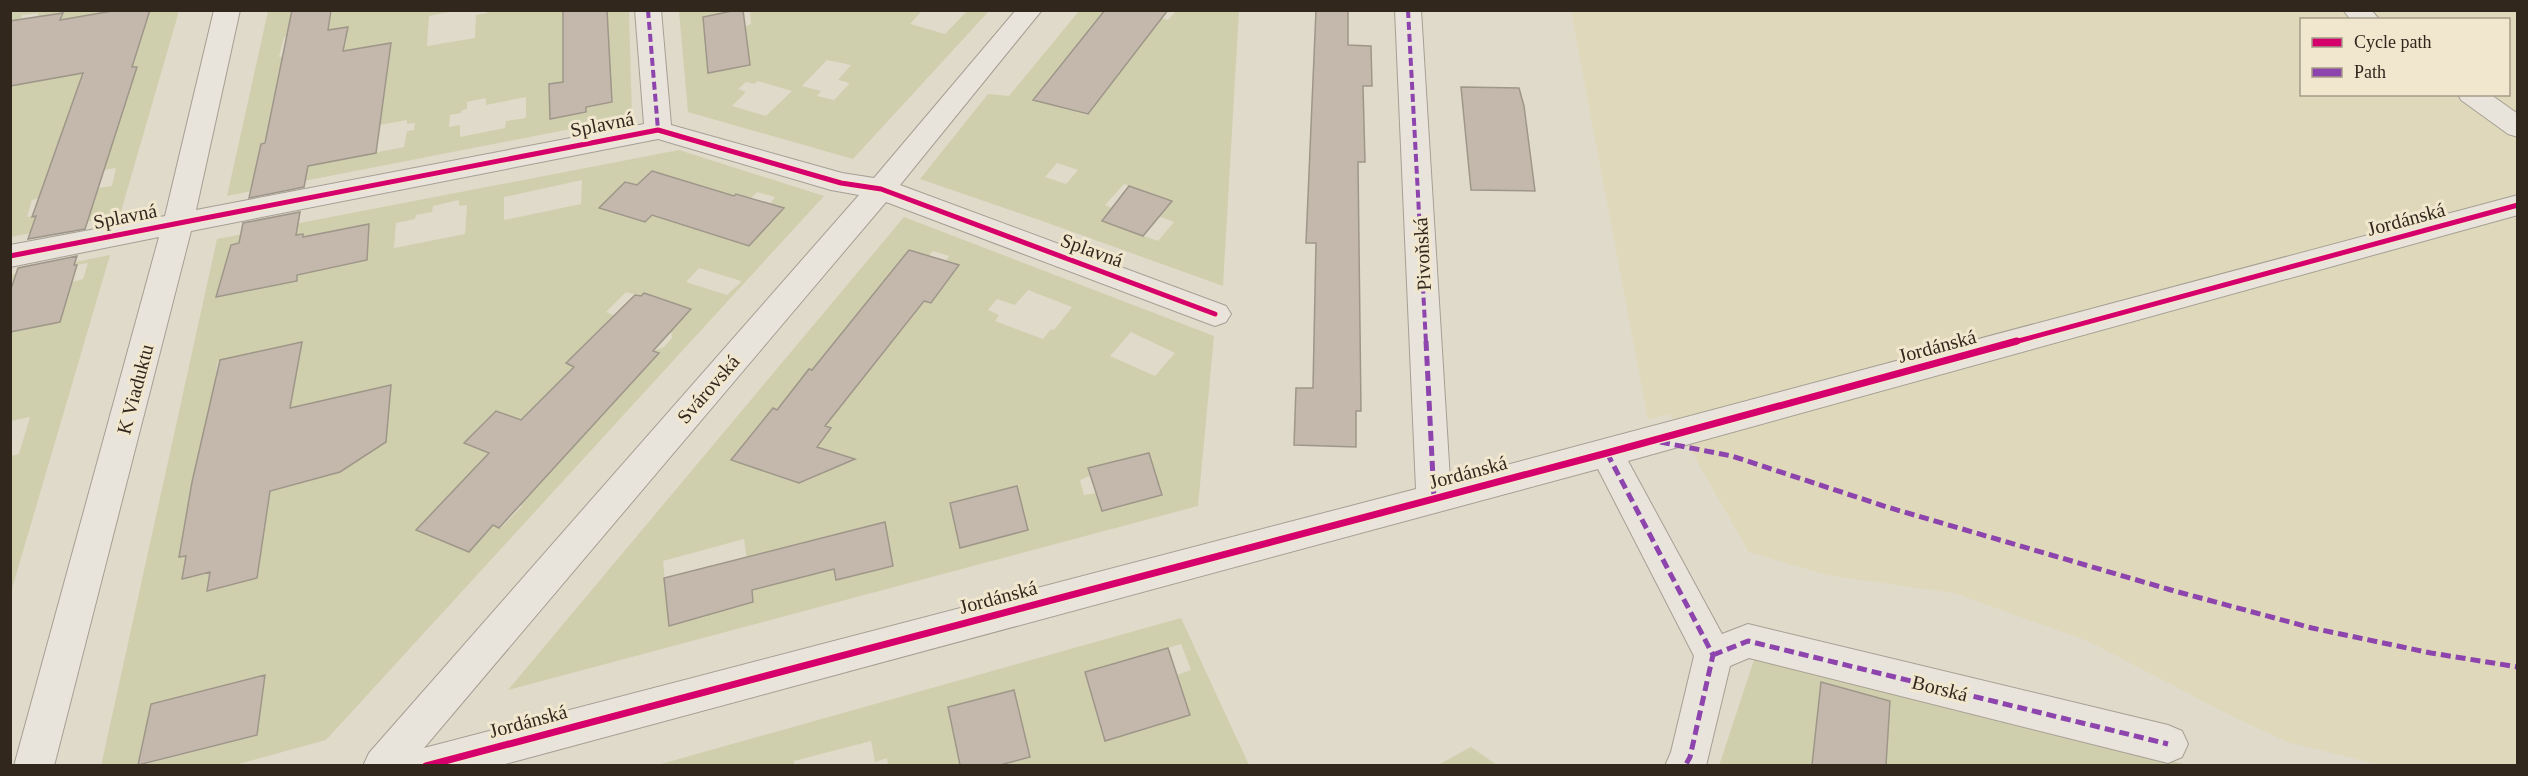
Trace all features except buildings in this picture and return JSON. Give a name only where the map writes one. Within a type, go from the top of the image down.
[{"type":"street","name":"K Viaduktu","points":[[34,765],[178,222],[227,10]]},
{"type":"street","points":[[648,10],[658,130]]},
{"type":"street","name":"Svárovská","points":[[383,765],[881,189],[1030,10]]},
{"type":"street","name":"Pivoňská","points":[[1408,10],[1434,498]]},
{"type":"street","points":[[2474,96],[2517,128]]},
{"type":"street","name":"Splavná","points":[[10,256],[658,130],[841,183],[881,189],[1215,314]]},
{"type":"street","name":"Jordánská","points":[[426,765],[1607,453],[2517,205]]},
{"type":"street","points":[[1607,453],[1713,655],[1689,757],[1685,765]]},
{"type":"street","name":"Borská","points":[[1713,655],[1748,641],[2168,744]]},
{"type":"shaded area","points":[[1571,11],[2517,11],[2517,765],[2381,765],[2287,742],[2088,641],[1954,593],[1827,575],[1749,552],[1670,414],[1648,420]]},
{"type":"green space","points":[[11,11],[118,11],[142,34],[150,11],[179,11],[120,215],[11,237],[11,86],[40,81],[44,70],[11,53],[62,13],[37,17],[38,13],[22,15],[20,20],[11,21]],"holes":[[[136,67],[114,139],[56,149],[64,126],[129,68]],[[108,158],[104,170],[116,168],[112,186],[98,188],[93,205],[27,217],[32,200],[40,198]]]},
{"type":"green space","points":[[268,11],[292,11],[290,19],[331,11],[454,11],[429,16],[427,46],[475,38],[476,15],[487,13],[487,11],[629,11],[632,117],[227,196]],"holes":[[[347,27],[344,46],[279,57],[284,37]],[[526,97],[526,118],[506,121],[505,128],[460,137],[460,125],[449,127],[450,115],[467,109],[467,102],[486,98],[486,105]],[[382,112],[380,125],[407,120],[407,124],[415,123],[414,130],[407,131],[404,147],[357,156]],[[261,144],[312,144],[307,171],[279,177],[254,176]]]},
{"type":"green space","points":[[679,11],[737,11],[703,17],[706,44],[751,24],[750,11],[922,11],[910,24],[945,34],[966,12],[964,11],[989,11],[853,159],[688,112]],"holes":[[[827,60],[851,65],[838,80],[850,83],[834,100],[817,96],[821,91],[802,86]],[[758,81],[792,91],[766,116],[732,106],[746,92],[738,89],[746,82],[754,84]]]},
{"type":"green space","points":[[1079,11],[1147,14],[1168,20],[1176,11],[1239,11],[1223,286],[920,179],[988,94],[1009,96]],"holes":[[[1055,72],[1084,79],[1120,72],[1087,115],[1034,100]],[[1057,163],[1078,170],[1066,184],[1045,177]],[[1124,184],[1171,201],[1159,216],[1174,222],[1158,241],[1102,221],[1112,208],[1105,205]]]},
{"type":"green space","points":[[679,150],[824,196],[326,740],[235,765],[143,765],[257,735],[264,675],[151,704],[138,765],[101,766],[217,239]],"holes":[[[652,171],[686,181],[645,222],[632,216],[630,218],[610,211],[617,190],[625,182],[637,185]],[[582,180],[581,204],[504,220],[504,197]],[[757,192],[775,197],[770,204],[784,209],[749,246],[702,231],[736,194],[751,198]],[[459,200],[459,206],[467,205],[465,234],[394,248],[396,223],[415,219],[416,215],[432,212],[433,206]],[[264,238],[368,242],[367,260],[297,275],[296,281],[216,297],[231,245]],[[699,268],[741,281],[727,295],[686,282]],[[626,292],[641,296],[644,293],[691,309],[671,331],[672,338],[664,347],[653,351],[652,361],[644,370],[563,379],[574,367],[567,363],[620,318],[606,312]],[[301,342],[211,401],[218,361]],[[391,385],[386,442],[340,472],[327,476],[334,398]],[[556,385],[612,406],[597,422],[541,401]],[[496,411],[555,433],[513,502],[522,506],[501,528],[493,525],[469,552],[416,530],[489,453],[465,443]],[[266,520],[257,578],[207,591],[210,572],[182,579],[186,556],[179,557],[182,539]]]},
{"type":"green space","points":[[904,217],[1214,336],[1198,506],[508,690]],"holes":[[[909,250],[929,256],[933,251],[949,256],[946,261],[959,265],[931,303],[879,288]],[[1028,290],[1072,307],[1054,330],[1051,329],[1043,339],[995,321],[999,315],[988,310],[997,299],[1015,305]],[[1131,332],[1175,353],[1155,376],[1110,356]],[[891,342],[856,386],[812,370]],[[773,408],[831,428],[817,447],[838,454],[824,473],[804,482],[793,478],[791,481],[731,460]],[[1148,453],[1162,495],[1102,511],[1096,493],[1084,495],[1080,480]],[[1017,486],[1028,530],[960,547],[950,503]],[[744,539],[753,602],[669,625],[663,561]],[[778,550],[893,566],[836,580],[834,569],[782,582]]]},
{"type":"green space","points":[[110,255],[11,592],[11,456],[19,454],[30,417],[11,421],[11,332],[60,322],[72,282],[83,279],[88,263],[16,275],[11,292],[11,275]]},
{"type":"green space","points":[[1181,618],[1249,765],[1000,765],[1030,757],[1014,690],[949,707],[960,765],[888,765],[887,758],[875,762],[871,741],[794,761],[794,765],[654,766]],"holes":[[[1181,644],[1191,670],[1177,675],[1189,715],[1105,740],[1085,672]]]},
{"type":"green space","points":[[1754,660],[2188,765],[1886,765],[1890,701],[1821,682],[1812,765],[1719,766]]},
{"type":"green space","points":[[1471,747],[1497,765],[1438,765]]},
{"type":"marked path","points":[[648,10],[658,130]]},
{"type":"marked path","points":[[1408,10],[1434,498]]},
{"type":"marked path","points":[[1660,442],[1732,456],[1887,507],[2171,590],[2312,628],[2431,653],[2518,667]]},
{"type":"marked path","points":[[1607,453],[1713,655],[1690,757],[1685,766]]},
{"type":"marked path","points":[[1713,655],[1748,641],[2168,744]]},
{"type":"cycle path","points":[[10,256],[658,130],[841,183],[881,189],[1215,314]]},
{"type":"cycle path","points":[[426,766],[1607,453],[2518,205]]}]
